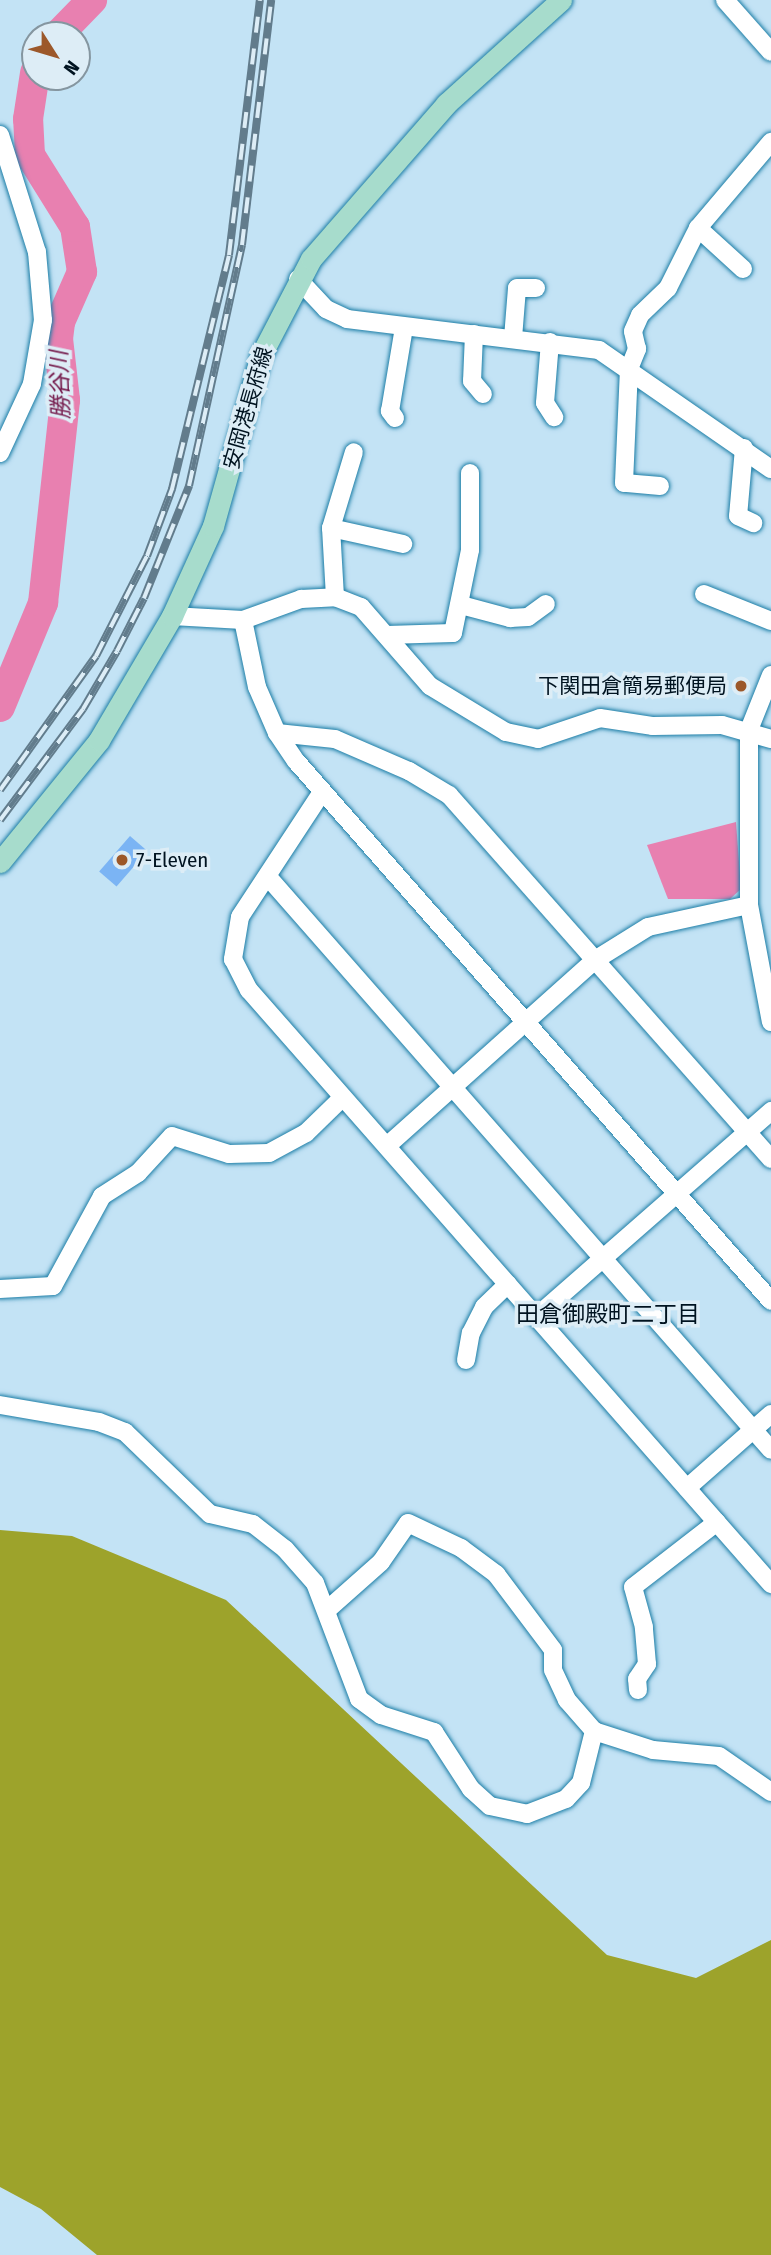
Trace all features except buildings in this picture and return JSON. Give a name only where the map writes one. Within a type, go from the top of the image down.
[{"type":"main road","name":"安岡港長府線","points":[[0,863],[99,740],[172,616],[213,526],[261,355],[298,279],[342,220],[446,104],[561,0]]},
{"type":"street","points":[[725,0],[771,52]]},
{"type":"street","points":[[0,135],[37,252],[43,320],[32,384],[0,453]]},
{"type":"street","points":[[660,486],[624,484],[629,369],[637,349],[633,331],[640,315],[668,288],[698,229],[771,142]]},
{"type":"street","points":[[698,229],[743,269]]},
{"type":"street","points":[[298,279],[326,309],[346,319],[599,350],[629,369],[682,411],[744,448],[771,469]]},
{"type":"street","points":[[513,338],[517,288],[536,288]]},
{"type":"street","points":[[395,418],[390,411],[404,327]]},
{"type":"street","points":[[474,334],[472,381],[483,394]]},
{"type":"street","points":[[550,342],[545,403],[554,416]]},
{"type":"street","points":[[744,448],[738,516],[753,523]]},
{"type":"street","points":[[335,597],[331,528],[354,452]]},
{"type":"street","points":[[387,635],[453,633],[461,605],[470,550],[470,473]]},
{"type":"street","points":[[331,528],[403,544]]},
{"type":"street","points":[[704,594],[771,621]]},
{"type":"street","points":[[172,616],[243,620],[301,599],[335,597],[361,607],[430,686],[506,732],[538,739],[600,718],[653,726],[722,725],[749,730],[771,739]]},
{"type":"street","points":[[461,605],[510,618],[528,617],[546,604]]},
{"type":"street","points":[[243,620],[257,687],[277,733],[322,792],[524,1025],[771,1301]]},
{"type":"street","points":[[771,675],[769,694],[749,730],[749,905],[771,1022]]},
{"type":"street","points":[[277,733],[335,739],[408,771],[449,795],[771,1159]]},
{"type":"street","points":[[322,792],[240,917],[233,960],[249,990],[771,1584]]},
{"type":"street","points":[[268,877],[771,1450]]},
{"type":"street","points":[[388,1145],[595,961],[648,927],[749,905]]},
{"type":"street","points":[[0,1289],[53,1286],[102,1196],[138,1173],[172,1136],[229,1154],[268,1153],[306,1133],[342,1098]]},
{"type":"street","points":[[536,1317],[771,1111]]},
{"type":"street","points":[[466,1360],[471,1333],[484,1307],[508,1284]]},
{"type":"street","points":[[0,1405],[99,1422],[125,1432],[210,1514],[253,1524],[285,1549],[314,1583],[327,1610],[359,1699],[381,1715],[434,1732],[471,1789],[490,1806],[527,1814],[566,1799],[581,1783],[594,1731]]},
{"type":"street","points":[[687,1488],[771,1414]]},
{"type":"street","points":[[638,1690],[637,1679],[647,1664],[644,1627],[633,1587],[717,1522]]},
{"type":"street","points":[[327,1610],[381,1562],[408,1523],[461,1548],[496,1574],[505,1592],[553,1650],[553,1670],[568,1700],[594,1731],[653,1750],[719,1756],[771,1792]]},
{"type":"shaded area","points":[[736,822],[741,889],[730,899],[668,899],[647,845]]},
{"type":"shaded area","points":[[0,1530],[72,1536],[226,1600],[607,1955],[696,1978],[771,1940],[771,2255],[97,2255],[41,2209],[0,2187]]},
{"type":"waterway","name":"勝谷川","points":[[72,21],[92,0]]},
{"type":"waterway","name":"勝谷川","points":[[0,707],[43,603],[65,400],[58,339],[60,322],[82,272],[75,227],[30,155],[28,119],[32,91]]},
{"type":"railway","points":[[0,790],[96,656],[147,556],[172,489],[229,255],[260,0]]},
{"type":"railway","points":[[0,820],[83,709],[117,651],[144,598],[189,486],[242,245],[271,0]]},
{"type":"place","name":"下関田倉簡易郵便局","points":[[741,686]]},
{"type":"place","name":"7-Eleven","points":[[122,860]]},
{"type":"district","name":"田倉御殿町二丁目","points":[[608,1314]]}]
